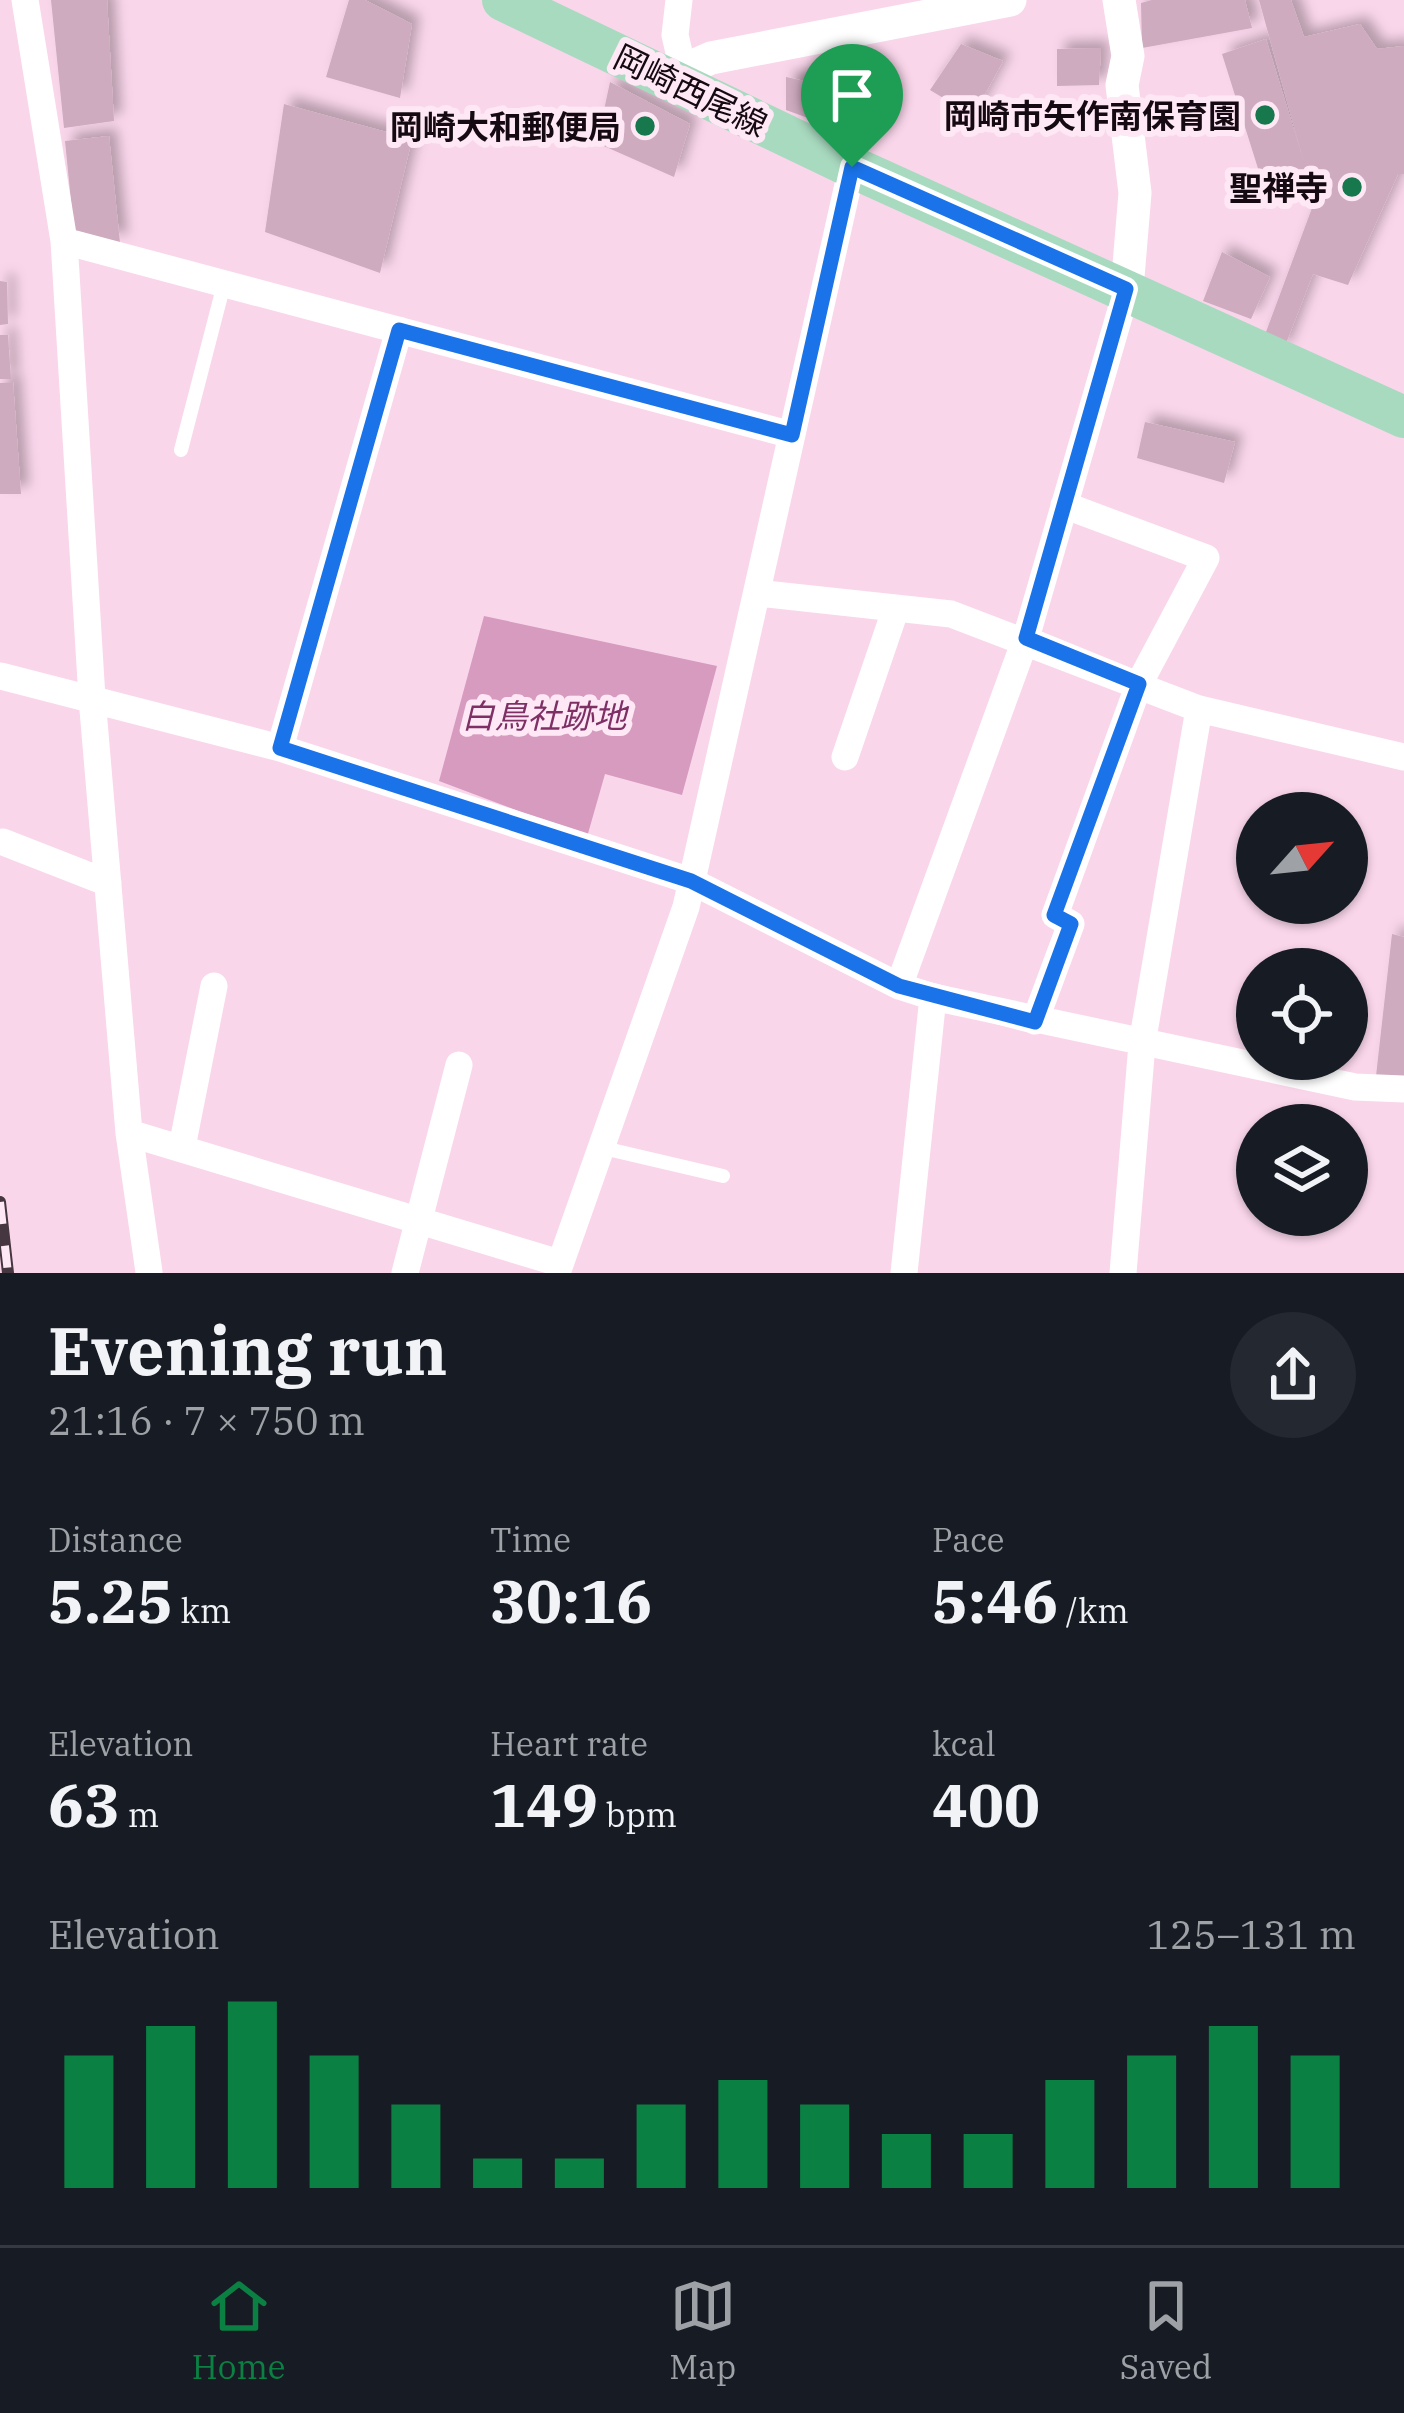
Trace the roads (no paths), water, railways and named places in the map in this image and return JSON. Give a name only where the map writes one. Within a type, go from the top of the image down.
[{"type":"main road","name":"岡崎西尾線","points":[[502,0],[675,74],[852,167],[1404,417]]},
{"type":"street","points":[[25,0],[64,241],[92,698],[129,1132],[149,1273]]},
{"type":"street","points":[[680,0],[675,74],[711,58],[1010,0]]},
{"type":"street","points":[[899,986],[1026,638],[1126,289],[1135,193],[1122,85],[1128,56],[1119,0]]},
{"type":"street","points":[[129,1132],[418,1217],[558,1268],[691,881],[852,167]]},
{"type":"street","points":[[64,241],[792,435]]},
{"type":"street","points":[[280,748],[399,330]]},
{"type":"street","points":[[1035,1022],[1071,924],[1054,915],[1139,684],[1206,558],[1064,505]]},
{"type":"street","points":[[757,593],[952,614],[1026,638],[1199,709],[1404,758]]},
{"type":"street","points":[[845,757],[896,608]]},
{"type":"street","points":[[1,676],[280,748],[691,881],[899,986],[933,997],[1355,1087],[1404,1089]]},
{"type":"street","points":[[1124,1273],[1142,1043],[1199,709]]},
{"type":"street","points":[[3,842],[108,883]]},
{"type":"street","points":[[182,1147],[214,986]]},
{"type":"street","points":[[904,1273],[933,997]]},
{"type":"street","points":[[405,1273],[459,1065]]},
{"type":"lane","points":[[181,450],[224,284]]},
{"type":"lane","points":[[599,1147],[723,1176]]},
{"type":"railway","points":[[0,1202],[8,1273]]},
{"type":"place","name":"岡崎市矢作南保育園","points":[[1265,115]]},
{"type":"place","name":"岡崎大和郵便局","points":[[645,126]]},
{"type":"place","name":"聖禅寺","points":[[1352,187]]},
{"type":"park label","name":"白鳥社跡地","points":[[544,715]]}]
